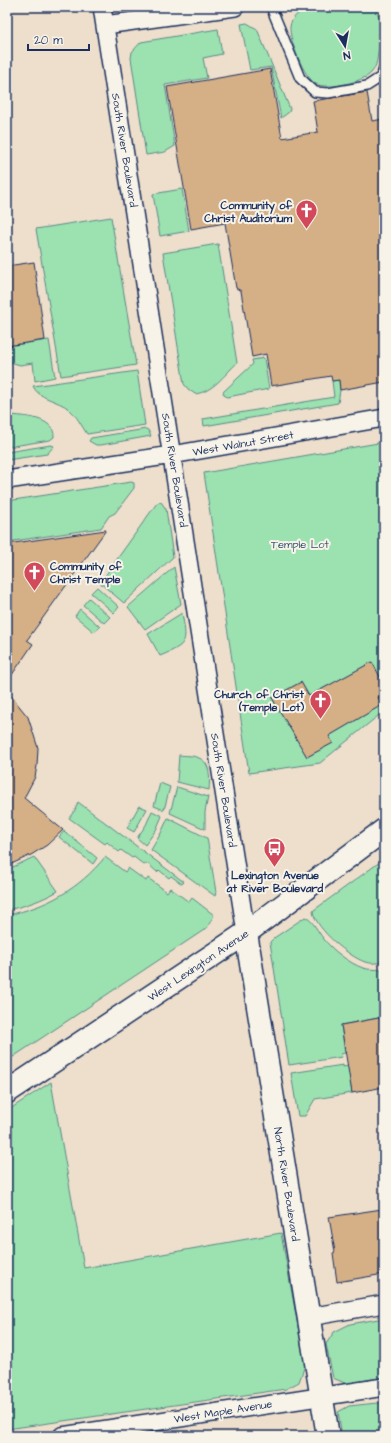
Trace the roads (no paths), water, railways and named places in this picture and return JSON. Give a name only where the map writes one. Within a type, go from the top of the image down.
[{"type":"main road","name":"West Lexington Avenue","points":[[7,1092],[246,933],[384,830]]},
{"type":"main road","name":"North River Boulevard","points":[[246,933],[328,1436]]},
{"type":"street","name":"South River Boulevard","points":[[102,7],[246,933]]},
{"type":"street","points":[[105,25],[235,7]]},
{"type":"street","name":"West Walnut Street","points":[[7,480],[172,455],[384,418]]},
{"type":"street","points":[[309,1317],[384,1304]]},
{"type":"street","name":"West Maple Avenue","points":[[62,1436],[384,1387]]},
{"type":"lane","points":[[271,7],[300,78],[315,92],[328,94],[367,86],[381,77],[384,69]]},
{"type":"place","name":"Community of Christ Auditorium","points":[[307,230]]},
{"type":"place","name":"Community of Christ Temple","points":[[34,592]]},
{"type":"place","name":"Church of Christ (Temple Lot)","points":[[320,720]]},
{"type":"place","name":"Lexington Avenue at River Boulevard","points":[[275,868]]},
{"type":"park label","name":"Temple Lot","points":[[300,544]]}]
